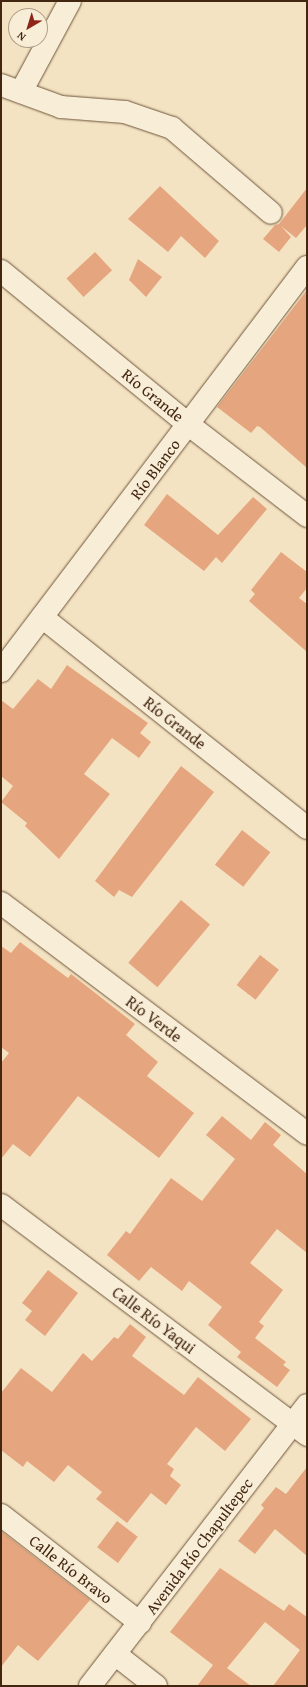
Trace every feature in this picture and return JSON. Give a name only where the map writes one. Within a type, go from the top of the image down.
[{"type":"street","points":[[70,1],[11,88],[61,107],[125,112],[172,128],[271,212]]},
{"type":"street","name":"Río Blanco","points":[[1,671],[307,267]]},
{"type":"street","name":"Río Grande","points":[[1,271],[189,424],[307,516]]},
{"type":"street","name":"Río Grande","points":[[42,617],[307,828]]},
{"type":"street","name":"Río Verde","points":[[1,903],[307,1134]]},
{"type":"street","name":"Calle Río Yaqui","points":[[1,1205],[300,1430]]},
{"type":"street","name":"Avenida Río Chapultepec","points":[[90,1686],[114,1654],[300,1430],[307,1405]]},
{"type":"street","name":"Calle Río Bravo","points":[[1,1515],[140,1623]]},
{"type":"street","points":[[114,1654],[156,1686]]},
{"type":"building","points":[[160,186],[219,241],[205,258],[181,236],[168,252],[128,219]]},
{"type":"building","points":[[307,188],[307,225],[296,238],[281,226],[291,237],[279,252],[263,239],[275,225],[279,224]]},
{"type":"building","points":[[95,252],[112,270],[84,297],[66,279]]},
{"type":"building","points":[[138,259],[162,277],[146,297],[129,280]]},
{"type":"building","points":[[307,290],[307,468],[260,427],[257,426],[251,433],[217,407]]},
{"type":"building","points":[[167,494],[218,535],[253,497],[267,509],[222,563],[216,557],[204,571],[144,525]]},
{"type":"building","points":[[281,552],[307,572],[307,588],[299,598],[307,604],[307,652],[249,601],[255,594],[251,590]]},
{"type":"building","points":[[67,665],[148,723],[140,733],[151,742],[139,758],[112,738],[84,774],[110,794],[59,859],[25,826],[27,823],[1,802],[13,786],[1,776],[1,700],[13,709],[38,679],[51,689]]},
{"type":"building","points":[[181,766],[214,792],[132,897],[119,890],[114,897],[95,881]]},
{"type":"building","points":[[242,830],[270,852],[243,887],[215,865]]},
{"type":"building","points":[[181,900],[210,924],[157,987],[128,963]]},
{"type":"building","points":[[20,942],[68,978],[71,974],[135,1024],[126,1035],[158,1062],[147,1076],[194,1113],[159,1158],[78,1096],[30,1157],[13,1144],[1,1159],[1,1063],[9,1053],[1,1047],[1,946],[11,953]]},
{"type":"building","points":[[260,955],[279,970],[256,1000],[237,985]]},
{"type":"building","points":[[222,1116],[251,1140],[265,1122],[281,1135],[273,1145],[307,1174],[307,1253],[277,1229],[250,1263],[283,1290],[259,1322],[264,1326],[255,1338],[286,1362],[283,1365],[290,1370],[277,1387],[237,1357],[241,1352],[208,1325],[222,1307],[189,1281],[182,1291],[151,1267],[139,1281],[107,1255],[126,1231],[130,1234],[171,1178],[202,1201],[235,1159],[206,1135]]},
{"type":"building","points":[[48,1270],[78,1293],[45,1336],[25,1320],[32,1311],[22,1303]]},
{"type":"building","points":[[130,1324],[146,1337],[132,1356],[184,1395],[198,1377],[251,1419],[225,1451],[196,1427],[167,1464],[174,1469],[170,1476],[181,1485],[166,1505],[151,1493],[127,1523],[96,1499],[102,1492],[68,1465],[54,1482],[27,1461],[23,1467],[1,1450],[1,1393],[21,1368],[52,1392],[83,1353],[92,1361],[114,1337],[118,1339]]},
{"type":"building","points":[[307,1467],[307,1556],[275,1529],[255,1554],[238,1541],[264,1508],[261,1505],[276,1487],[286,1494]]},
{"type":"building","points":[[117,1521],[138,1537],[118,1563],[97,1547]]},
{"type":"building","points":[[1,1531],[90,1600],[38,1661],[18,1645],[1,1667]]},
{"type":"building","points":[[220,1568],[284,1611],[289,1604],[307,1617],[307,1686],[273,1686],[300,1650],[265,1622],[227,1668],[251,1686],[197,1686],[213,1665],[170,1632]]}]
